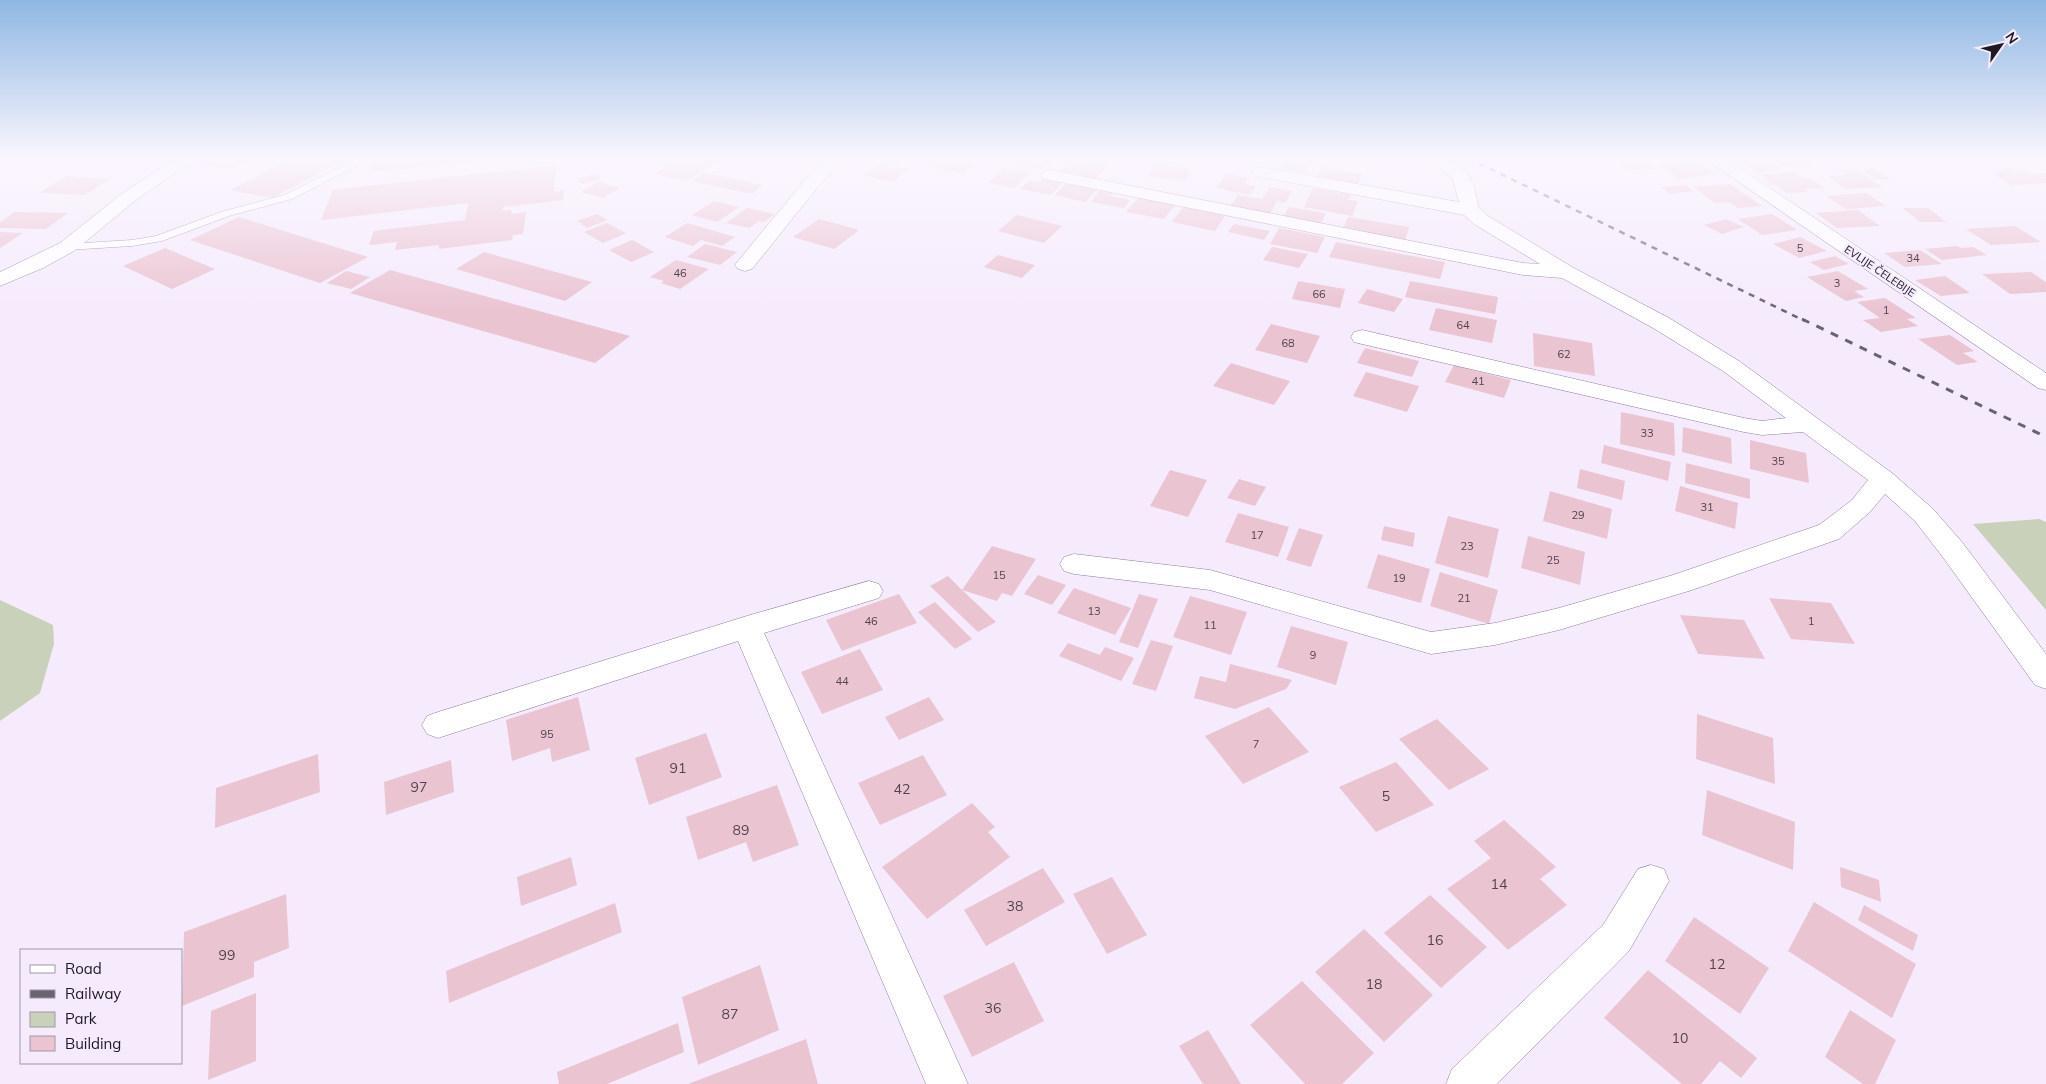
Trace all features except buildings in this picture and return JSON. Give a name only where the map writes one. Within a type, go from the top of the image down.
[{"type":"street","points":[[0,280],[36,264],[67,247],[114,209]]},
{"type":"street","points":[[745,265],[791,209]]},
{"type":"street","points":[[1219,209],[1522,269],[1547,272],[1565,271]]},
{"type":"street","points":[[1462,209],[1470,210],[1481,220],[1565,271],[1661,322],[1731,366],[1882,479],[1929,522],[1952,549],[2046,676]]},
{"type":"street","name":"EVLIJE ČELEBIJE","points":[[1788,209],[2046,383]]},
{"type":"street","points":[[1362,336],[1744,425],[1762,428],[1807,424]]},
{"type":"street","points":[[1074,564],[1210,580],[1264,594],[1431,644],[1495,634],[1559,619],[1682,583],[1829,532],[1861,506],[1882,479]]},
{"type":"street","points":[[438,725],[747,627],[868,591]]},
{"type":"street","points":[[747,627],[947,1084]]},
{"type":"street","points":[[1467,1084],[1616,938],[1651,881]]},
{"type":"lane","points":[[67,247],[132,243],[158,239],[225,214],[245,209]]},
{"type":"green space","points":[[2039,519],[2046,522],[2046,610],[1973,524]]},
{"type":"green space","points":[[0,600],[53,625],[54,644],[40,693],[0,721]]},
{"type":"railway","points":[[1573,209],[1805,321]]},
{"type":"railway","points":[[1802,319],[2046,437]]}]
